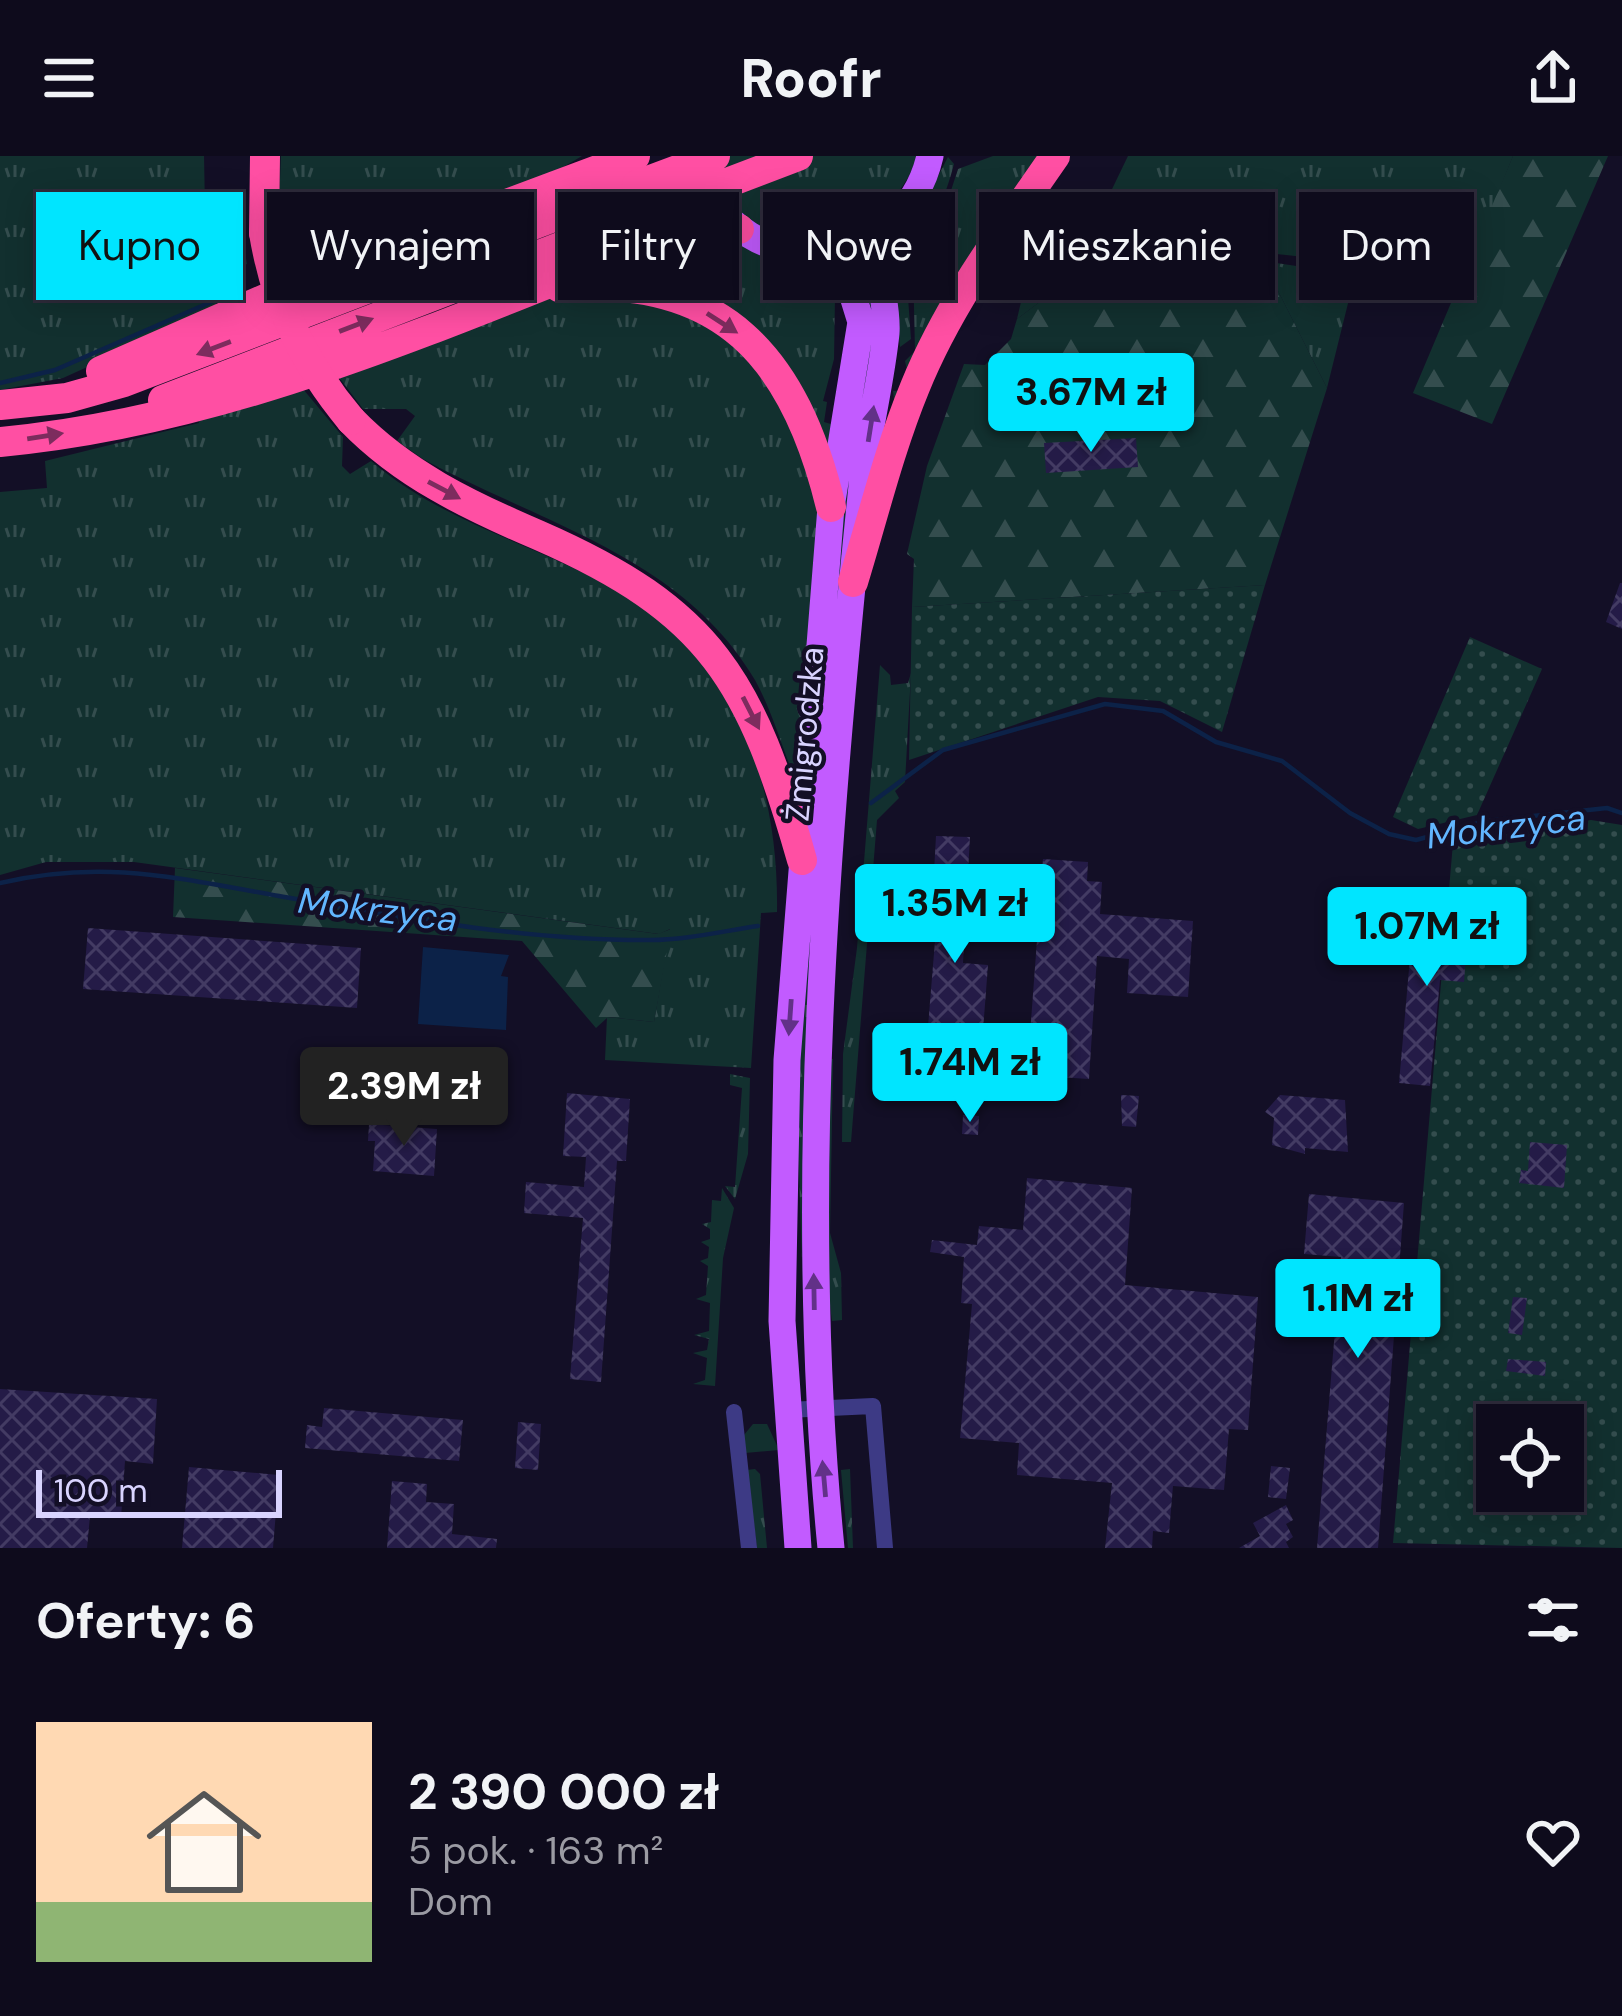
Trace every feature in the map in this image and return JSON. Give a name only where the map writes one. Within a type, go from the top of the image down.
[{"type":"highway","points":[[265,156],[264,233],[278,295],[298,344],[351,420],[421,477],[654,596],[702,635],[729,670],[759,727],[802,860]]},
{"type":"highway","points":[[5,404],[554,184],[594,156]]},
{"type":"highway","points":[[5,404],[86,394],[124,382],[715,156]]},
{"type":"highway","points":[[554,184],[640,185],[798,156]]},
{"type":"highway","points":[[853,582],[892,446],[924,364],[979,266],[1053,158]]},
{"type":"highway","points":[[90,428],[640,185]]},
{"type":"highway","points":[[534,290],[693,226],[740,229]]},
{"type":"highway","points":[[534,291],[583,285],[645,289],[695,306],[727,325],[761,353],[801,408],[831,507]]},
{"type":"highway","points":[[0,442],[90,428],[257,391],[508,300]]},
{"type":"main road","points":[[696,156],[713,200],[740,229]]},
{"type":"main road","points":[[917,192],[930,156]]},
{"type":"main road","name":"Żmigrodzka","points":[[740,229],[763,242]]},
{"type":"main road","name":"Żmigrodzka","points":[[798,1548],[787,1410],[784,1158],[831,507],[860,312],[856,300]]},
{"type":"main road","name":"Żmigrodzka","points":[[831,1548],[819,1409],[813,1220],[817,1039],[853,582],[886,334],[883,300]]},
{"type":"street","points":[[787,1410],[873,1406],[885,1548]]},
{"type":"street","points":[[734,1412],[749,1548]]},
{"type":"green space","points":[[0,156],[204,156],[205,192],[36,192],[36,300],[215,300],[217,308],[63,378],[0,390]]},
{"type":"green space","points":[[281,156],[582,156],[504,192],[280,192]]},
{"type":"green space","points":[[709,156],[917,156],[897,192],[763,192],[763,230],[739,211],[739,192],[726,192]]},
{"type":"green space","points":[[993,156],[1043,156],[1022,192],[979,192],[979,265],[895,408],[893,391],[900,391],[908,374],[905,361],[915,351],[914,300],[955,300],[955,192],[951,192],[958,169]]},
{"type":"green space","points":[[1128,156],[1513,156],[1474,251],[1474,192],[1299,192],[1299,256],[1275,254],[1275,192],[1111,192]]},
{"type":"green space","points":[[1513,156],[1608,156],[1492,424],[1413,393],[1452,300],[1474,300],[1474,248]]},
{"type":"green space","points":[[948,157],[954,164],[945,192],[930,192]]},
{"type":"green space","points":[[739,242],[763,254],[763,300],[835,300],[834,359],[823,401],[827,402],[824,422],[834,425],[832,466],[784,364],[650,300],[739,300]]},
{"type":"green space","points":[[1275,263],[1299,266],[1299,300],[1349,300],[1327,388],[1275,285]]},
{"type":"green space","points":[[1275,285],[1327,388],[1265,585],[912,607],[914,559],[907,554],[927,466],[964,364],[985,365],[1011,339],[1017,319],[1042,300],[1275,300]]},
{"type":"green space","points":[[538,300],[613,300],[688,311],[771,375],[819,486],[800,766],[790,766],[755,680],[725,638],[689,603],[606,547],[423,459],[397,441],[415,416],[406,409],[363,409],[338,376]]},
{"type":"green space","points":[[861,300],[876,300],[806,1379],[796,1083]]},
{"type":"green space","points":[[895,300],[908,300],[911,339],[900,347]]},
{"type":"green space","points":[[1015,300],[1042,300],[1017,319],[1021,302]]},
{"type":"green space","points":[[303,389],[343,437],[342,466],[350,474],[371,461],[457,516],[612,588],[654,616],[690,649],[718,686],[758,769],[775,862],[777,912],[761,913],[751,1068],[605,1060],[607,1017],[654,1022],[670,929],[659,934],[134,862],[46,862],[0,875],[0,492],[47,488],[45,461],[199,423],[199,417]]},
{"type":"green space","points":[[1265,585],[1222,732],[1160,701],[1098,697],[909,760],[912,607]]},
{"type":"green space","points":[[1470,637],[1542,669],[1477,815],[1418,829],[1393,817]]},
{"type":"green space","points":[[880,665],[890,675],[891,685],[908,683],[911,673],[905,782],[895,791],[899,798],[877,820],[851,1142],[842,1142],[843,1054],[857,948]]},
{"type":"green space","points":[[1591,820],[1622,825],[1622,1548],[1393,1543],[1453,843]]},
{"type":"green space","points":[[175,868],[658,934],[671,929],[654,1022],[608,1017],[596,1028],[522,941],[173,917]]},
{"type":"green space","points":[[826,1058],[833,1059],[830,1233],[841,1273],[842,1320],[832,1321],[824,1258]]},
{"type":"green space","points":[[730,1074],[750,1078],[748,1154],[735,1199],[725,1186],[735,1187],[742,1088],[730,1085]]},
{"type":"green space","points":[[722,1188],[734,1208],[723,1258],[715,1386],[693,1384],[705,1380],[707,1358],[693,1353],[707,1350],[709,1339],[694,1335],[709,1331],[710,1303],[696,1299],[706,1295],[708,1266],[700,1261],[708,1258],[709,1247],[701,1242],[710,1239],[710,1229],[702,1224],[711,1222],[712,1200],[721,1201]]},
{"type":"green space","points":[[753,1424],[767,1424],[779,1450],[745,1453],[744,1435]]},
{"type":"green space","points":[[850,1469],[853,1548],[848,1548],[841,1470]]},
{"type":"green space","points":[[747,1470],[760,1474],[767,1548],[757,1548]]},
{"type":"water","points":[[423,947],[509,955],[501,976],[508,977],[506,1030],[418,1024]]},
{"type":"building","points":[[1136,438],[1138,467],[1046,473],[1044,443]]},
{"type":"building","points":[[1622,583],[1622,629],[1606,622]]},
{"type":"building","points":[[936,836],[970,837],[963,963],[988,965],[980,1070],[970,1079],[954,1077],[955,1069],[946,1068],[948,1053],[926,1051],[935,941],[931,926]]},
{"type":"building","points":[[1043,859],[1088,862],[1087,881],[1102,882],[1100,914],[1193,921],[1188,997],[1127,993],[1129,959],[1097,956],[1089,1079],[1027,1075],[1037,940],[1044,940],[1047,910],[1039,910]]},
{"type":"building","points":[[1415,901],[1446,904],[1443,942],[1467,943],[1464,982],[1440,980],[1430,1086],[1399,1083]]},
{"type":"building","points":[[88,928],[361,948],[357,1008],[83,989]]},
{"type":"building","points":[[567,1093],[630,1099],[626,1161],[617,1161],[601,1382],[570,1379],[583,1218],[524,1213],[526,1182],[584,1187],[586,1157],[563,1156]]},
{"type":"building","points":[[1121,1095],[1139,1096],[1136,1127],[1122,1126]]},
{"type":"building","points":[[1280,1095],[1345,1100],[1348,1152],[1305,1148],[1305,1154],[1272,1145],[1274,1118],[1265,1112]]},
{"type":"building","points":[[963,1115],[979,1116],[978,1135],[962,1134]]},
{"type":"building","points":[[369,1124],[437,1129],[434,1176],[373,1171],[375,1141],[368,1141]]},
{"type":"building","points":[[1530,1142],[1567,1145],[1564,1188],[1519,1183],[1521,1170],[1528,1171]]},
{"type":"building","points":[[1027,1178],[1132,1188],[1125,1285],[1258,1297],[1248,1430],[1229,1429],[1224,1490],[1173,1486],[1169,1533],[1153,1531],[1152,1548],[1105,1548],[1112,1483],[1017,1475],[1019,1443],[960,1438],[972,1304],[961,1303],[964,1257],[930,1252],[932,1240],[977,1245],[979,1226],[1023,1230]]},
{"type":"building","points":[[1309,1194],[1404,1203],[1378,1548],[1317,1548],[1341,1257],[1304,1254]]},
{"type":"building","points":[[1513,1297],[1527,1298],[1522,1335],[1508,1333]]},
{"type":"building","points":[[1508,1359],[1546,1362],[1545,1376],[1506,1371]]},
{"type":"building","points":[[0,1389],[157,1399],[153,1464],[125,1461],[121,1518],[90,1516],[87,1548],[0,1548]]},
{"type":"building","points":[[324,1408],[463,1420],[459,1461],[305,1448],[307,1425],[322,1427]]},
{"type":"building","points":[[518,1422],[541,1424],[538,1470],[515,1468]]},
{"type":"building","points":[[1271,1466],[1290,1468],[1286,1499],[1268,1497]]},
{"type":"building","points":[[189,1467],[279,1475],[273,1548],[182,1548]]},
{"type":"building","points":[[392,1481],[427,1484],[426,1502],[454,1504],[452,1534],[497,1539],[496,1548],[387,1548]]},
{"type":"building","points":[[1286,1505],[1293,1520],[1286,1524],[1293,1537],[1286,1542],[1289,1548],[1239,1548],[1260,1536],[1253,1523]]},
{"type":"waterway","points":[[0,383],[55,370],[211,302]]},
{"type":"waterway","name":"Mokrzyca","points":[[871,803],[943,750],[1105,704],[1163,711],[1216,742],[1282,761],[1350,813],[1389,834],[1416,840],[1486,821],[1607,808],[1622,813]]},
{"type":"waterway","points":[[0,883],[73,872],[140,874],[464,926],[604,939],[677,939],[758,926]]}]
